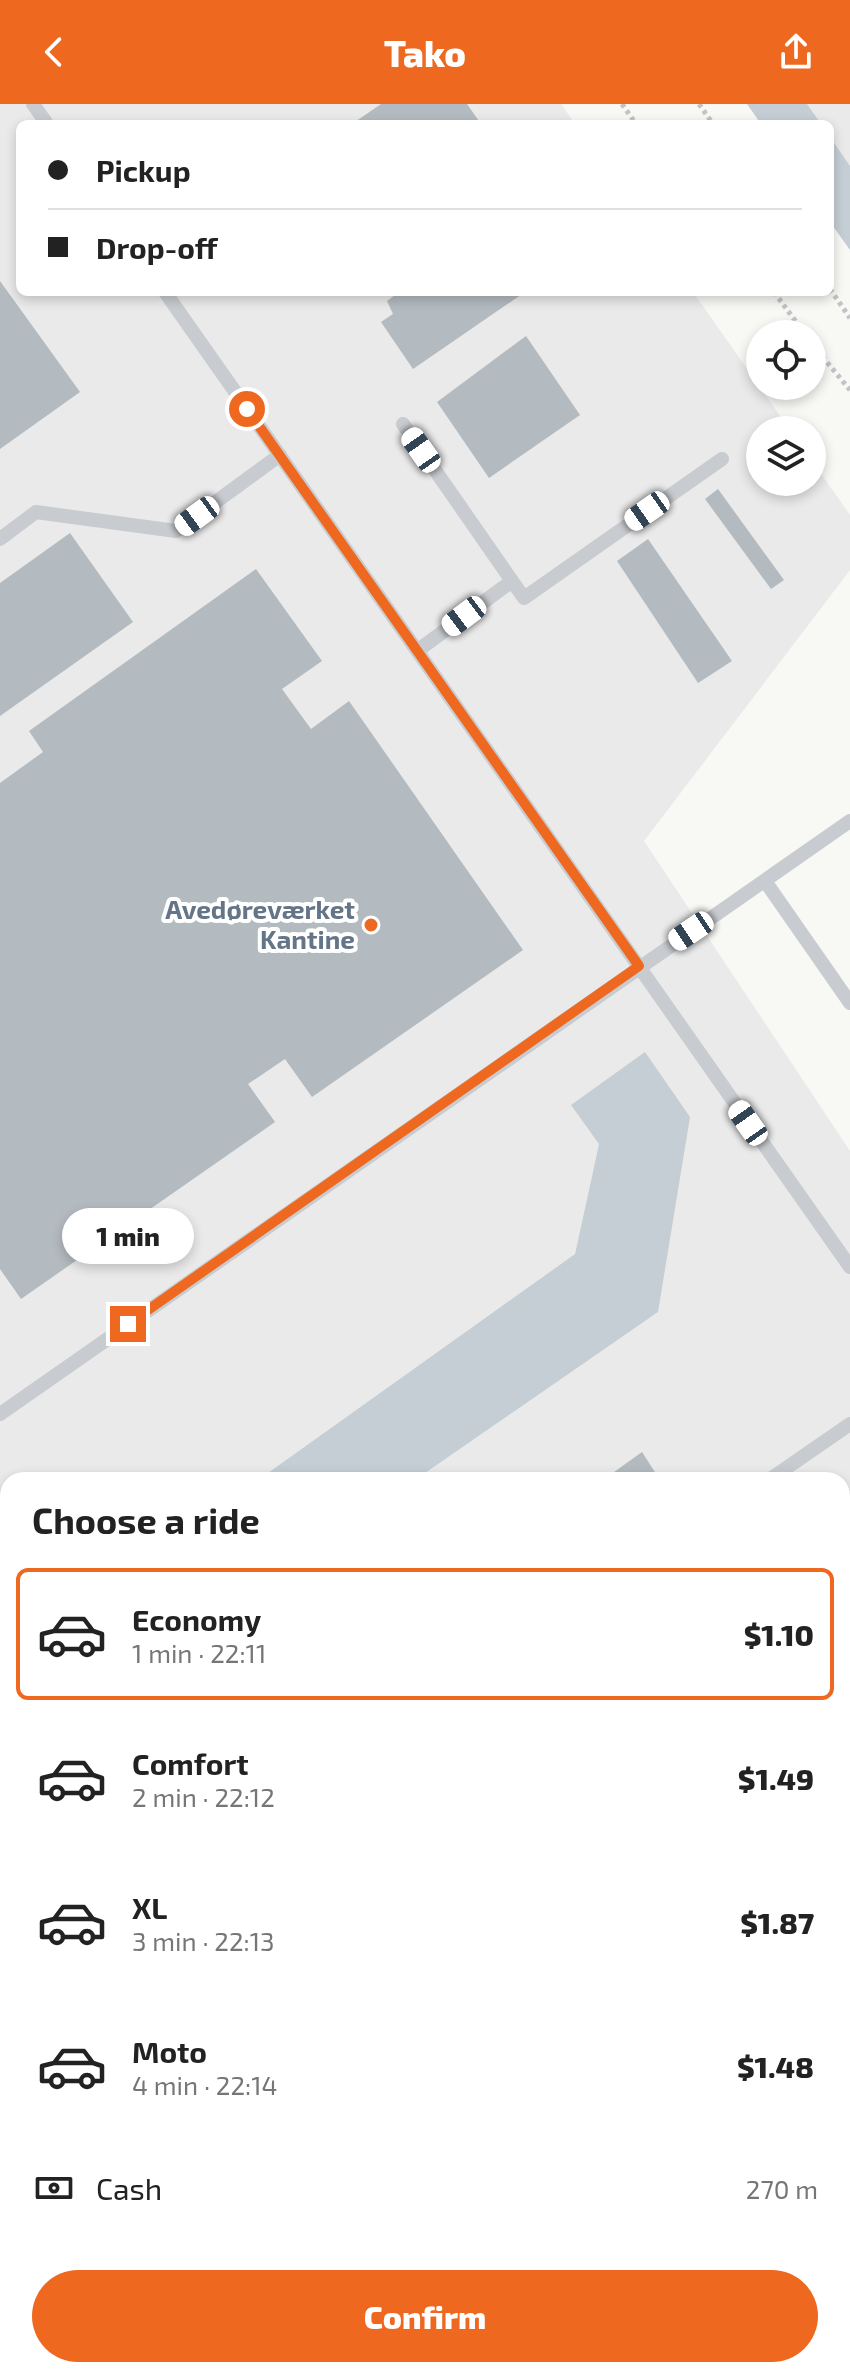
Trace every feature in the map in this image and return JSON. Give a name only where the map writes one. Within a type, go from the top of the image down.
[{"type":"lane","points":[[168,296],[850,1267]]},
{"type":"lane","points":[[403,424],[524,598],[722,459]]},
{"type":"lane","points":[[0,539],[36,512],[176,531],[280,455]]},
{"type":"lane","points":[[417,651],[512,581]]},
{"type":"lane","points":[[0,1414],[850,821]]},
{"type":"lane","points":[[765,881],[850,1003]]},
{"type":"lane","points":[[781,1472],[850,1424]]},
{"type":"path","points":[[834,295],[850,318]]},
{"type":"path","points":[[777,296],[795,320]]},
{"type":"path","points":[[826,361],[850,390]]},
{"type":"shaded area","points":[[0,104],[561,104],[572,120],[16,120],[16,296],[696,296],[746,367],[746,400],[769,400],[780,416],[746,416],[746,496],[826,496],[826,481],[850,515],[850,570],[644,841],[850,1151],[850,1472],[427,1472],[658,1312],[599,1144],[575,1254],[269,1472],[0,1472]]},
{"type":"shaded area","points":[[747,104],[807,104],[818,120],[758,120]]},
{"type":"shaded area","points":[[761,104],[850,104],[850,230],[834,207],[834,120],[772,120]]},
{"type":"shaded area","points":[[834,143],[850,166],[850,250],[834,228]]},
{"type":"shaded area","points":[[645,1052],[690,1117],[658,1312],[427,1472],[269,1472],[575,1254],[599,1144],[571,1105]]},
{"type":"building","points":[[381,104],[467,104],[478,120],[358,120]]},
{"type":"building","points":[[0,281],[80,392],[0,449]]},
{"type":"building","points":[[394,296],[519,296],[413,369],[381,322],[393,314],[387,301]]},
{"type":"building","points":[[526,336],[580,415],[489,478],[437,402]]},
{"type":"building","points":[[718,489],[784,580],[771,589],[705,499]]},
{"type":"building","points":[[70,533],[133,622],[0,716],[0,583]]},
{"type":"building","points":[[648,539],[732,661],[698,683],[617,561]]},
{"type":"building","points":[[256,569],[322,661],[282,689],[311,729],[349,701],[523,950],[312,1097],[285,1059],[248,1084],[275,1122],[21,1299],[0,1269],[0,783],[43,752],[29,731]]},
{"type":"building","points":[[642,1452],[655,1472],[614,1472]]},
{"type":"place","name":"Avedøreværket Kantine","points":[[371,925]]},
{"type":"route","points":[[128,1324],[639,966],[247,409]]}]
